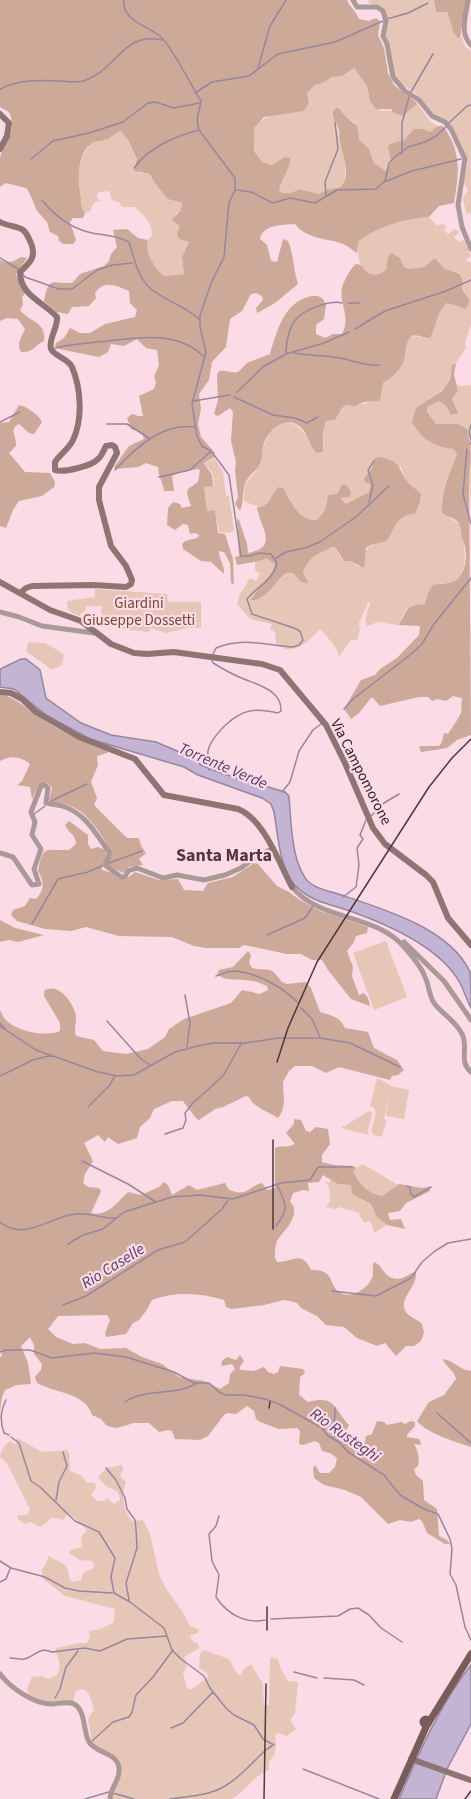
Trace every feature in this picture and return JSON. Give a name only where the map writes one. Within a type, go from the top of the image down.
[{"type":"main road","points":[[0,114],[9,123],[7,136],[0,149]]},
{"type":"main road","points":[[0,222],[25,231],[33,249],[32,260],[20,272],[20,277],[29,295],[57,317],[51,348],[54,353],[72,366],[80,397],[73,440],[55,462],[55,470],[64,471],[94,463],[106,446],[110,444],[115,447],[117,453],[99,487],[99,501],[111,546],[126,566],[132,580],[131,584],[126,587],[32,586],[20,593]]},
{"type":"main road","points":[[0,582],[50,610],[79,620]]},
{"type":"main road","name":"Via Campomorone","points":[[79,620],[114,645],[140,655],[174,652],[270,666],[280,670],[326,725],[369,818],[385,844],[433,882],[448,918],[471,945]]},
{"type":"main road","points":[[0,692],[11,693],[22,699],[36,712],[79,737],[135,759],[164,795],[238,809],[249,814],[258,823],[292,887]]},
{"type":"main road","points":[[394,1799],[428,1724],[471,1654]]},
{"type":"main road","points":[[413,1760],[471,1780]]},
{"type":"street","points":[[353,0],[357,7],[380,8],[383,11],[386,21],[383,36],[387,44],[393,77],[405,91],[419,100],[432,116],[448,124],[465,159],[458,212],[471,249]]},
{"type":"street","points":[[468,0],[464,28],[465,39],[471,45]]},
{"type":"street","points":[[0,612],[19,616],[33,623],[76,629],[98,635]]},
{"type":"street","points":[[76,629],[79,626],[79,620]]},
{"type":"street","points":[[0,853],[13,857],[32,885],[39,884],[34,869],[41,849],[32,835],[35,822],[31,812],[41,786],[45,785],[48,787],[47,803],[64,806],[84,818],[110,853],[105,865],[121,877],[125,877],[128,872],[137,868],[162,878],[177,875],[204,879],[225,875],[250,864],[257,856],[272,849]]},
{"type":"street","points":[[292,887],[302,897],[322,908],[363,922],[403,941],[444,981],[471,1020]]},
{"type":"street","points":[[386,932],[404,947],[421,969],[435,1004],[461,1032],[464,1040],[464,1062],[466,1068],[471,1072]]},
{"type":"street","points":[[0,1674],[8,1683],[37,1701],[53,1704],[72,1703],[77,1706],[87,1739],[96,1749],[111,1755],[119,1766],[119,1773],[110,1795]]},
{"type":"green space","points":[[368,0],[434,0],[436,12],[447,12],[460,38],[461,36],[465,46],[471,51],[471,214],[466,213],[463,198],[468,190],[463,182],[468,163],[452,126],[428,110],[417,95],[396,79],[385,34],[387,25],[379,6],[369,3]]},
{"type":"green space","points":[[354,68],[367,86],[370,101],[381,111],[406,111],[417,103],[430,121],[438,126],[430,132],[423,129],[388,148],[391,163],[386,171],[374,163],[369,149],[359,139],[354,122],[342,114],[339,108],[332,116],[345,162],[344,180],[341,187],[319,194],[300,189],[291,193],[282,193],[279,190],[285,157],[271,165],[260,162],[255,151],[254,128],[258,123],[275,114],[300,112],[309,102],[307,93],[310,89],[332,77],[342,76]]},
{"type":"green space","points":[[122,131],[137,160],[134,168],[139,173],[150,174],[170,199],[182,203],[181,210],[175,215],[180,227],[177,234],[189,242],[182,257],[184,274],[163,276],[156,268],[147,245],[152,236],[151,227],[135,207],[122,207],[119,202],[112,200],[109,191],[98,192],[97,198],[102,201],[95,202],[89,212],[85,213],[82,208],[78,175],[84,153],[94,141],[104,141],[116,132]]},
{"type":"green space","points":[[429,217],[437,226],[442,223],[447,227],[444,230],[448,234],[455,229],[460,232],[454,237],[458,242],[464,240],[471,256],[467,259],[471,262],[471,324],[465,343],[466,348],[456,363],[452,365],[445,385],[429,399],[422,433],[431,443],[453,449],[457,454],[442,513],[460,524],[465,553],[464,566],[457,580],[433,586],[425,604],[407,608],[398,625],[378,622],[367,626],[369,601],[359,623],[360,631],[357,640],[351,640],[339,657],[335,646],[320,629],[294,649],[282,647],[276,643],[275,632],[270,629],[272,624],[250,619],[237,604],[250,578],[256,581],[260,573],[255,570],[255,562],[267,557],[273,562],[273,571],[252,598],[262,598],[286,573],[293,573],[301,582],[307,578],[303,571],[310,561],[332,547],[335,547],[342,560],[351,561],[359,567],[368,548],[387,541],[400,519],[415,514],[421,494],[406,481],[401,467],[371,465],[371,470],[364,478],[370,484],[369,492],[346,504],[341,502],[342,497],[337,494],[326,500],[325,510],[317,520],[302,516],[287,495],[275,490],[271,501],[264,506],[244,501],[245,486],[260,464],[266,441],[279,425],[285,422],[298,427],[314,450],[324,445],[323,432],[326,421],[335,420],[346,404],[364,404],[381,397],[383,383],[403,363],[409,339],[418,337],[426,339],[447,303],[466,309],[470,301],[462,288],[462,279],[445,269],[435,258],[424,267],[409,269],[404,267],[400,258],[388,256],[386,270],[372,276],[364,270],[360,262],[358,242],[365,237],[392,224]]},
{"type":"green space","points":[[457,384],[471,385],[471,453],[467,430],[458,424],[436,424],[427,413],[427,407],[439,401],[445,405],[451,415],[457,413],[452,399],[458,391]]},
{"type":"green space","points":[[471,453],[471,504],[469,478]]},
{"type":"green space","points":[[214,458],[223,472],[226,496],[229,496],[234,530],[229,533],[219,532],[215,510],[207,511],[204,487],[214,485],[213,474],[205,463]]},
{"type":"green space","name":"Giardini Giuseppe Dossetti","points":[[95,589],[167,594],[168,602],[201,602],[201,628],[187,628],[166,633],[151,628],[149,632],[121,629],[121,620],[101,619],[102,606],[86,606],[79,616],[70,611],[67,601],[95,597]]},
{"type":"green space","points":[[28,642],[45,643],[64,654],[62,665],[52,670],[26,651]]},
{"type":"green space","points":[[386,941],[407,997],[374,1010],[353,953]]},
{"type":"green space","points":[[377,1078],[391,1086],[409,1090],[404,1119],[386,1116],[389,1094],[384,1119],[387,1120],[382,1137],[374,1135],[371,1131],[376,1113],[370,1106]]},
{"type":"green space","points":[[369,1111],[372,1115],[368,1129],[369,1135],[341,1128]]},
{"type":"green space","points":[[363,1164],[398,1185],[382,1196],[368,1190],[352,1170]]},
{"type":"green space","points":[[331,1178],[338,1184],[351,1185],[352,1194],[371,1204],[376,1216],[387,1225],[374,1233],[372,1224],[369,1221],[365,1223],[359,1216],[360,1213],[339,1207],[336,1209],[326,1207],[330,1201],[329,1187],[325,1182],[329,1183]]},
{"type":"green space","points":[[17,1438],[42,1452],[67,1450],[70,1471],[82,1476],[86,1482],[95,1483],[96,1488],[91,1495],[97,1501],[104,1501],[107,1498],[114,1504],[120,1500],[118,1493],[98,1477],[107,1468],[122,1465],[120,1476],[126,1482],[123,1498],[125,1508],[132,1521],[143,1520],[150,1534],[159,1574],[165,1587],[189,1625],[199,1630],[198,1633],[190,1636],[199,1648],[184,1657],[187,1667],[183,1673],[187,1688],[191,1690],[208,1677],[207,1673],[199,1668],[200,1653],[204,1650],[229,1659],[240,1676],[251,1664],[263,1684],[264,1706],[269,1705],[270,1657],[278,1659],[288,1681],[298,1682],[295,1713],[290,1720],[296,1729],[287,1736],[279,1733],[275,1735],[276,1749],[269,1761],[269,1770],[258,1776],[237,1796],[231,1799],[112,1799],[122,1769],[120,1764],[92,1743],[88,1719],[94,1710],[87,1692],[80,1689],[76,1691],[73,1702],[48,1703],[29,1695],[27,1689],[32,1677],[40,1676],[49,1679],[57,1675],[60,1664],[56,1648],[87,1643],[90,1637],[89,1631],[101,1629],[114,1622],[115,1609],[65,1596],[42,1578],[42,1569],[48,1556],[64,1564],[70,1580],[74,1582],[81,1580],[84,1572],[93,1569],[94,1565],[92,1561],[80,1560],[69,1553],[71,1550],[82,1547],[81,1537],[87,1530],[74,1517],[68,1514],[63,1520],[53,1518],[41,1527],[30,1522],[25,1524],[18,1519],[18,1515],[27,1515],[30,1509],[7,1463],[0,1457],[7,1443],[11,1441],[16,1444]]},
{"type":"shaded area","points":[[0,0],[347,0],[359,19],[368,21],[376,18],[380,21],[378,35],[384,48],[388,73],[394,85],[417,103],[404,116],[394,113],[391,109],[376,109],[370,101],[367,86],[354,68],[342,76],[332,77],[314,86],[307,93],[309,102],[304,111],[264,117],[254,128],[254,151],[262,162],[272,165],[285,157],[290,158],[279,190],[282,193],[291,193],[300,189],[319,194],[341,187],[346,170],[339,131],[333,117],[336,108],[339,108],[357,126],[359,139],[369,149],[374,163],[386,171],[391,163],[388,148],[390,144],[404,140],[414,129],[430,132],[438,126],[443,126],[453,144],[458,172],[454,203],[439,206],[429,217],[401,221],[373,232],[358,242],[357,253],[342,244],[309,235],[295,224],[274,226],[262,234],[260,239],[267,245],[271,261],[277,262],[283,239],[288,241],[298,284],[275,303],[257,313],[256,308],[263,300],[262,296],[256,293],[251,294],[242,311],[230,319],[226,347],[212,362],[209,380],[199,394],[201,409],[198,424],[201,437],[215,453],[214,457],[204,463],[212,475],[213,486],[204,487],[207,511],[215,510],[218,533],[225,534],[233,559],[234,584],[231,583],[230,563],[224,552],[219,551],[224,574],[211,562],[201,561],[183,549],[182,544],[185,541],[197,538],[199,535],[190,534],[188,525],[183,524],[175,530],[167,525],[168,508],[173,502],[180,504],[182,508],[191,506],[187,494],[188,489],[198,482],[200,470],[181,472],[172,476],[174,491],[164,491],[158,467],[146,463],[138,467],[115,469],[114,467],[129,446],[144,439],[142,433],[131,429],[127,418],[132,414],[143,416],[139,396],[154,389],[156,382],[154,377],[159,365],[157,350],[146,348],[137,339],[124,346],[111,344],[108,352],[99,357],[59,349],[55,346],[70,328],[80,333],[90,333],[105,324],[135,317],[137,310],[130,303],[129,291],[111,285],[103,286],[95,293],[96,298],[89,306],[72,307],[68,314],[57,312],[44,301],[50,284],[72,283],[80,274],[104,266],[109,261],[117,247],[113,230],[127,229],[138,238],[148,240],[149,255],[163,276],[184,274],[182,257],[189,242],[179,239],[177,234],[180,226],[172,220],[181,210],[182,203],[168,199],[150,174],[134,171],[137,159],[121,131],[103,141],[92,143],[81,158],[79,179],[81,205],[85,213],[83,218],[73,218],[70,222],[76,240],[73,244],[63,244],[59,241],[58,236],[50,232],[47,222],[37,211],[26,188],[6,183],[0,187],[0,158],[12,126],[9,112],[0,107]]},
{"type":"shaded area","points":[[434,0],[466,0],[460,38],[454,33],[447,12],[436,12]]},
{"type":"shaded area","points":[[392,253],[400,258],[404,267],[409,269],[424,267],[435,258],[445,269],[459,274],[462,279],[462,289],[470,301],[466,309],[447,303],[439,315],[430,338],[416,335],[409,338],[403,363],[383,383],[379,401],[364,402],[355,406],[346,405],[335,420],[326,421],[323,432],[323,452],[317,453],[303,430],[296,424],[286,422],[277,426],[264,443],[259,466],[246,481],[240,511],[235,504],[238,497],[236,462],[231,441],[233,412],[230,408],[218,416],[214,414],[218,400],[217,375],[219,371],[238,372],[247,363],[270,354],[283,318],[288,310],[302,299],[317,296],[324,300],[326,305],[324,319],[316,325],[316,334],[325,338],[333,334],[342,334],[346,320],[341,294],[350,271],[356,264],[361,265],[372,275],[382,272],[386,270],[388,256]]},
{"type":"shaded area","points":[[21,257],[27,258],[16,274],[25,294],[22,297],[23,304],[20,310],[40,326],[44,335],[44,341],[26,352],[21,352],[20,349],[19,343],[25,329],[18,319],[7,318],[0,321],[0,260],[8,262]]},
{"type":"shaded area","points":[[456,363],[454,374],[458,391],[452,399],[458,413],[451,415],[445,405],[439,401],[427,407],[427,412],[436,424],[458,424],[467,429],[471,453],[469,478],[471,735],[457,740],[447,748],[421,752],[419,747],[421,746],[439,746],[444,733],[448,734],[461,713],[462,698],[453,696],[446,701],[438,699],[432,701],[428,697],[419,697],[380,706],[371,698],[351,719],[344,709],[361,680],[375,675],[397,658],[419,635],[420,626],[398,625],[407,609],[425,604],[430,589],[436,584],[457,580],[465,565],[465,548],[459,523],[442,513],[444,490],[457,454],[453,449],[429,441],[412,422],[416,408],[442,391],[450,379],[452,365]]},
{"type":"shaded area","points":[[19,405],[32,411],[42,422],[34,434],[29,433],[19,424],[16,426],[13,431],[16,446],[9,453],[25,472],[50,473],[55,482],[54,487],[42,496],[19,501],[6,528],[0,526],[0,423],[9,422]]},
{"type":"shaded area","points":[[380,457],[397,465],[407,482],[421,494],[415,514],[400,519],[387,541],[366,548],[364,568],[351,561],[344,561],[335,547],[332,547],[315,556],[303,571],[308,583],[301,582],[293,573],[286,573],[261,598],[250,600],[273,571],[274,564],[267,558],[237,565],[235,557],[239,556],[237,519],[247,544],[248,553],[258,550],[266,541],[266,536],[257,507],[266,505],[279,487],[283,488],[300,514],[317,520],[325,510],[328,495],[337,494],[342,485],[346,485],[351,491],[350,497],[341,499],[346,504],[369,492],[370,484],[365,482],[364,478],[371,470],[375,458]]},
{"type":"shaded area","points":[[26,659],[40,670],[46,698],[81,723],[111,735],[156,742],[224,774],[285,792],[289,796],[296,858],[307,880],[322,889],[411,921],[446,943],[460,956],[470,972],[471,1008],[460,983],[450,969],[423,946],[390,927],[315,899],[303,893],[293,883],[285,867],[271,804],[262,798],[198,775],[184,767],[90,739],[46,715],[14,689],[0,687],[0,669]]},
{"type":"shaded area","points":[[0,694],[13,699],[69,734],[108,751],[97,756],[98,765],[91,782],[97,798],[94,805],[127,838],[139,838],[146,853],[139,859],[143,865],[129,867],[123,873],[106,865],[112,853],[101,834],[86,816],[72,807],[51,802],[49,800],[52,788],[48,783],[39,785],[32,799],[30,787],[17,785],[22,781],[30,764],[15,757],[0,761]]},
{"type":"shaded area","points":[[69,821],[88,835],[88,844],[91,849],[98,847],[106,850],[102,870],[112,873],[119,879],[126,879],[135,872],[159,880],[178,879],[184,890],[203,891],[208,883],[233,877],[254,863],[258,864],[277,886],[300,900],[320,911],[368,927],[367,933],[356,936],[347,951],[359,995],[364,993],[370,1006],[351,999],[322,960],[312,960],[301,954],[287,954],[244,945],[239,948],[206,948],[172,937],[119,936],[86,927],[71,931],[45,929],[17,921],[11,915],[13,910],[25,906],[30,898],[36,899],[41,892],[42,882],[38,871],[44,852],[69,850],[76,844],[75,838],[65,825]]},
{"type":"shaded area","points":[[0,920],[15,928],[44,935],[18,942],[9,940],[0,942]]},
{"type":"shaded area","points":[[248,951],[251,955],[249,963],[252,968],[272,971],[287,984],[306,982],[311,988],[320,1012],[338,1019],[345,1028],[368,1032],[374,1048],[397,1060],[404,1070],[392,1076],[390,1080],[339,1067],[326,1073],[312,1066],[295,1066],[283,1082],[284,1105],[278,1118],[258,1107],[246,1096],[215,1109],[199,1120],[183,1101],[172,1101],[154,1109],[150,1118],[140,1127],[137,1138],[118,1144],[108,1137],[105,1142],[98,1135],[84,1143],[93,1161],[85,1174],[83,1183],[88,1187],[99,1188],[101,1191],[91,1213],[107,1211],[128,1192],[141,1195],[159,1187],[164,1182],[168,1185],[172,1195],[189,1185],[197,1190],[225,1183],[229,1190],[235,1192],[247,1191],[262,1183],[267,1190],[275,1188],[275,1148],[295,1144],[286,1133],[294,1124],[294,1119],[301,1120],[306,1131],[310,1132],[316,1127],[328,1129],[330,1144],[322,1155],[322,1162],[353,1166],[356,1168],[353,1171],[358,1180],[368,1190],[382,1196],[399,1184],[429,1187],[430,1191],[406,1203],[400,1211],[388,1213],[390,1220],[401,1219],[405,1229],[387,1225],[376,1216],[371,1204],[352,1194],[351,1185],[338,1184],[323,1175],[319,1182],[308,1183],[309,1191],[293,1193],[290,1202],[294,1216],[277,1241],[275,1258],[277,1262],[304,1260],[311,1270],[319,1270],[328,1274],[336,1289],[348,1295],[362,1290],[369,1283],[373,1276],[374,1262],[392,1278],[400,1279],[416,1272],[416,1278],[406,1297],[404,1307],[408,1314],[422,1324],[424,1333],[421,1341],[414,1346],[406,1346],[396,1356],[385,1343],[377,1346],[357,1338],[344,1327],[326,1325],[297,1303],[284,1300],[232,1309],[226,1307],[224,1300],[188,1294],[170,1295],[152,1300],[146,1311],[139,1320],[133,1323],[126,1334],[106,1337],[105,1333],[110,1320],[107,1315],[58,1316],[48,1329],[56,1337],[73,1344],[85,1343],[100,1349],[126,1348],[162,1364],[179,1377],[204,1381],[220,1389],[229,1383],[230,1374],[235,1369],[232,1364],[221,1366],[222,1361],[227,1357],[236,1360],[240,1355],[244,1361],[239,1368],[241,1370],[254,1371],[264,1367],[268,1372],[274,1374],[278,1372],[280,1366],[303,1369],[305,1373],[300,1377],[299,1395],[308,1402],[324,1400],[333,1404],[349,1425],[344,1435],[351,1440],[358,1441],[362,1446],[366,1436],[372,1434],[377,1421],[387,1425],[415,1422],[415,1426],[407,1435],[407,1437],[419,1439],[421,1443],[420,1445],[414,1444],[419,1460],[418,1466],[414,1469],[416,1475],[423,1481],[424,1500],[437,1509],[439,1536],[450,1544],[445,1544],[427,1533],[419,1519],[411,1522],[400,1520],[388,1524],[361,1497],[324,1485],[314,1478],[313,1469],[315,1465],[320,1473],[329,1473],[335,1467],[337,1458],[322,1451],[319,1443],[315,1441],[299,1444],[300,1431],[297,1428],[279,1429],[260,1422],[256,1419],[254,1411],[247,1406],[236,1414],[224,1415],[208,1436],[200,1440],[175,1439],[172,1431],[159,1432],[149,1423],[134,1423],[117,1428],[107,1426],[101,1419],[92,1415],[89,1408],[77,1398],[37,1383],[35,1377],[41,1370],[42,1364],[34,1354],[34,1345],[30,1337],[21,1346],[28,1363],[31,1384],[17,1385],[5,1390],[0,1411],[0,1358],[2,1355],[0,1349],[0,1010],[13,1026],[26,1031],[48,1034],[60,1031],[60,1023],[44,996],[44,991],[54,989],[63,994],[73,1007],[76,1015],[76,1036],[94,1040],[103,1051],[126,1054],[148,1049],[165,1037],[169,1029],[184,1019],[231,1003],[242,990],[260,994],[268,990],[267,986],[258,982],[229,979],[217,974],[219,970],[233,967]]},
{"type":"shaded area","points":[[444,1359],[471,1371],[471,1447],[434,1433],[417,1421],[429,1402],[444,1395],[456,1379]]},
{"type":"shaded area","points":[[471,1665],[471,1724],[447,1769],[436,1799],[399,1799],[440,1712]]},
{"type":"waterway","points":[[124,0],[124,7],[131,18],[161,37],[176,58],[201,101],[197,120],[199,130],[235,178],[235,190],[229,203],[224,257],[212,281],[200,315],[200,327],[206,352],[192,404],[197,436],[202,446],[211,451],[229,475],[241,556],[271,554],[277,563],[268,579],[247,599],[252,614],[300,631],[303,640],[299,645],[293,647],[235,643],[216,648],[212,656]]},
{"type":"waterway","points":[[258,68],[270,26],[286,0]]},
{"type":"waterway","points":[[387,19],[408,13],[428,3]]},
{"type":"waterway","points":[[195,93],[212,82],[249,76],[278,54],[335,42],[383,21]]},
{"type":"waterway","points":[[0,89],[14,83],[29,81],[83,81],[95,76],[128,46],[149,39],[162,40]]},
{"type":"waterway","points":[[411,92],[433,54]]},
{"type":"waterway","points":[[402,154],[402,123],[409,97]]},
{"type":"waterway","points":[[31,159],[53,141],[123,122],[148,103],[155,102],[174,108],[199,103]]},
{"type":"waterway","points":[[449,123],[471,105]]},
{"type":"waterway","points":[[326,196],[325,182],[338,149],[335,122]]},
{"type":"waterway","points":[[236,190],[251,192],[273,203],[290,198],[315,203],[337,190],[376,189],[385,181],[389,163],[396,156],[408,147],[436,136],[446,127]]},
{"type":"waterway","points":[[134,168],[154,149],[199,130]]},
{"type":"waterway","points":[[384,182],[412,171],[461,159]]},
{"type":"waterway","points":[[42,200],[52,211],[74,227],[129,242],[137,267],[151,289],[199,319]]},
{"type":"waterway","points":[[0,258],[20,270]]},
{"type":"waterway","points":[[22,273],[25,277],[59,289],[72,289],[97,270],[132,263]]},
{"type":"waterway","points":[[355,329],[385,311],[446,291],[471,280]]},
{"type":"waterway","points":[[286,353],[289,334],[298,317],[319,306],[342,303]]},
{"type":"waterway","points":[[348,303],[359,303]]},
{"type":"waterway","points":[[237,392],[263,367],[286,354],[324,343],[349,332]]},
{"type":"waterway","points":[[55,348],[125,339],[154,338],[181,342],[204,357]]},
{"type":"waterway","points":[[295,353],[380,365]]},
{"type":"waterway","points":[[193,401],[230,395]]},
{"type":"waterway","points":[[234,397],[273,415],[295,418],[307,423],[318,417]]},
{"type":"waterway","points":[[0,422],[20,412]]},
{"type":"waterway","points":[[107,424],[127,424],[149,438]]},
{"type":"waterway","points":[[471,425],[469,432],[471,440]]},
{"type":"waterway","points":[[115,470],[131,453],[160,433],[182,427],[194,427]]},
{"type":"waterway","points":[[467,449],[463,494],[471,524]]},
{"type":"waterway","points":[[159,477],[190,470],[210,452]]},
{"type":"waterway","points":[[369,502],[373,485],[368,470],[374,461]]},
{"type":"waterway","points":[[276,558],[286,552],[320,542],[357,516],[389,486]]},
{"type":"waterway","points":[[344,709],[353,699],[422,644],[434,624],[471,578]]},
{"type":"waterway","name":"Torrente Verde","points":[[209,770],[207,756],[209,747],[221,730],[232,720],[250,711],[278,713],[281,711],[278,698],[269,690],[232,674],[212,661]]},
{"type":"waterway","points":[[282,792],[290,782],[299,751],[313,730],[321,724]]},
{"type":"waterway","points":[[51,801],[87,784]]},
{"type":"waterway","points":[[370,817],[384,803],[399,794]]},
{"type":"waterway","points":[[34,814],[45,806]]},
{"type":"waterway","points":[[343,897],[356,887],[359,865],[357,848],[363,839],[360,835],[366,820]]},
{"type":"waterway","points":[[109,863],[142,851]]},
{"type":"waterway","points":[[32,924],[58,879],[102,866]]},
{"type":"waterway","points":[[267,935],[305,918],[313,906]]},
{"type":"waterway","points":[[216,976],[234,971],[251,974],[276,986],[297,1002]]},
{"type":"waterway","points":[[185,995],[190,1023],[187,1047]]},
{"type":"waterway","points":[[301,1008],[312,1019],[320,1037]]},
{"type":"waterway","points":[[107,1021],[140,1058],[150,1065]]},
{"type":"waterway","points":[[0,1023],[5,1029]]},
{"type":"waterway","points":[[0,1026],[36,1050],[98,1072],[117,1076],[134,1075],[175,1052],[198,1046],[278,1038],[320,1038],[350,1043],[400,1067]]},
{"type":"waterway","points":[[165,1134],[183,1128],[186,1120],[185,1113],[223,1076],[241,1044]]},
{"type":"waterway","points":[[0,1076],[33,1060],[52,1055]]},
{"type":"waterway","points":[[88,1107],[109,1086],[115,1076]]},
{"type":"waterway","points":[[82,1161],[128,1184],[156,1202]]},
{"type":"waterway","name":"Rio Caselle","points":[[68,1244],[83,1235],[103,1229],[124,1212],[172,1197],[200,1195],[233,1199],[281,1183],[310,1180],[318,1167],[352,1167]]},
{"type":"waterway","points":[[276,1226],[285,1209],[277,1184]]},
{"type":"waterway","name":"Rio Caselle","points":[[407,1186],[410,1187],[414,1197],[431,1187]]},
{"type":"waterway","name":"Rio Caselle","points":[[63,1305],[86,1296],[158,1250],[185,1242],[222,1209],[228,1200]]},
{"type":"waterway","name":"Rio Caselle","points":[[0,1222],[9,1228],[19,1230],[37,1227],[75,1214],[116,1218]]},
{"type":"waterway","points":[[332,1291],[376,1296],[411,1278],[422,1262],[448,1243],[471,1239]]},
{"type":"waterway","name":"Rio Rusteghi","points":[[0,1352],[30,1350],[52,1358],[94,1353],[126,1357],[174,1372],[194,1383],[209,1383],[226,1395],[244,1395],[279,1404],[322,1428],[348,1452],[384,1475],[400,1495],[438,1514],[450,1539],[452,1549],[450,1574],[456,1585],[465,1627],[471,1640]]},
{"type":"waterway","points":[[125,1402],[142,1395],[179,1390],[196,1384]]},
{"type":"waterway","points":[[6,1400],[1,1420],[4,1433],[9,1435]]},
{"type":"waterway","points":[[334,1437],[335,1408]]},
{"type":"waterway","points":[[437,1413],[471,1443]]},
{"type":"waterway","points":[[11,1437],[19,1443],[31,1481],[75,1521],[99,1532],[115,1558],[111,1577],[114,1593],[130,1602],[164,1628],[172,1650],[204,1676],[210,1688],[226,1708],[234,1715],[254,1725],[263,1739],[274,1745]]},
{"type":"waterway","points":[[56,1500],[59,1482],[67,1466],[63,1452]]},
{"type":"waterway","points":[[106,1468],[116,1480],[125,1498],[127,1509],[135,1520],[137,1548],[126,1583],[129,1600]]},
{"type":"waterway","points":[[219,1516],[216,1526],[209,1534],[212,1561],[219,1575],[216,1597],[225,1608],[237,1616],[250,1620],[265,1620]]},
{"type":"waterway","points":[[0,1561],[11,1568],[45,1577],[65,1588],[112,1593]]},
{"type":"waterway","points":[[0,1582],[6,1579],[10,1569]]},
{"type":"waterway","points":[[271,1619],[338,1616],[350,1609],[358,1608],[402,1642]]},
{"type":"waterway","points":[[10,1658],[25,1659],[44,1650],[52,1652],[85,1648],[100,1651],[127,1639],[167,1636]]},
{"type":"waterway","points":[[92,1741],[113,1722],[129,1717],[136,1695],[173,1650]]},
{"type":"waterway","points":[[55,1698],[66,1667],[78,1651]]},
{"type":"waterway","points":[[294,1672],[317,1678]]},
{"type":"waterway","points":[[324,1678],[354,1680],[364,1685]]},
{"type":"waterway","points":[[171,1728],[183,1723],[213,1692]]},
{"type":"waterway","points":[[170,1799],[219,1789],[236,1778],[272,1746]]},
{"type":"waterway","points":[[303,1769],[379,1799]]},
{"type":"waterway","points":[[85,1799],[109,1792],[134,1799]]},
{"type":"railway","points":[[277,1062],[288,1028],[317,962],[429,787],[471,739]]},
{"type":"railway","points":[[273,1140],[273,1229]]},
{"type":"railway","points":[[269,1408],[270,1402]]},
{"type":"railway","points":[[267,1607],[267,1630]]},
{"type":"railway","points":[[264,1799],[266,1684]]},
{"type":"railway","points":[[465,1799],[471,1791]]},
{"type":"district","name":"Santa Marta","points":[[224,855]]}]
